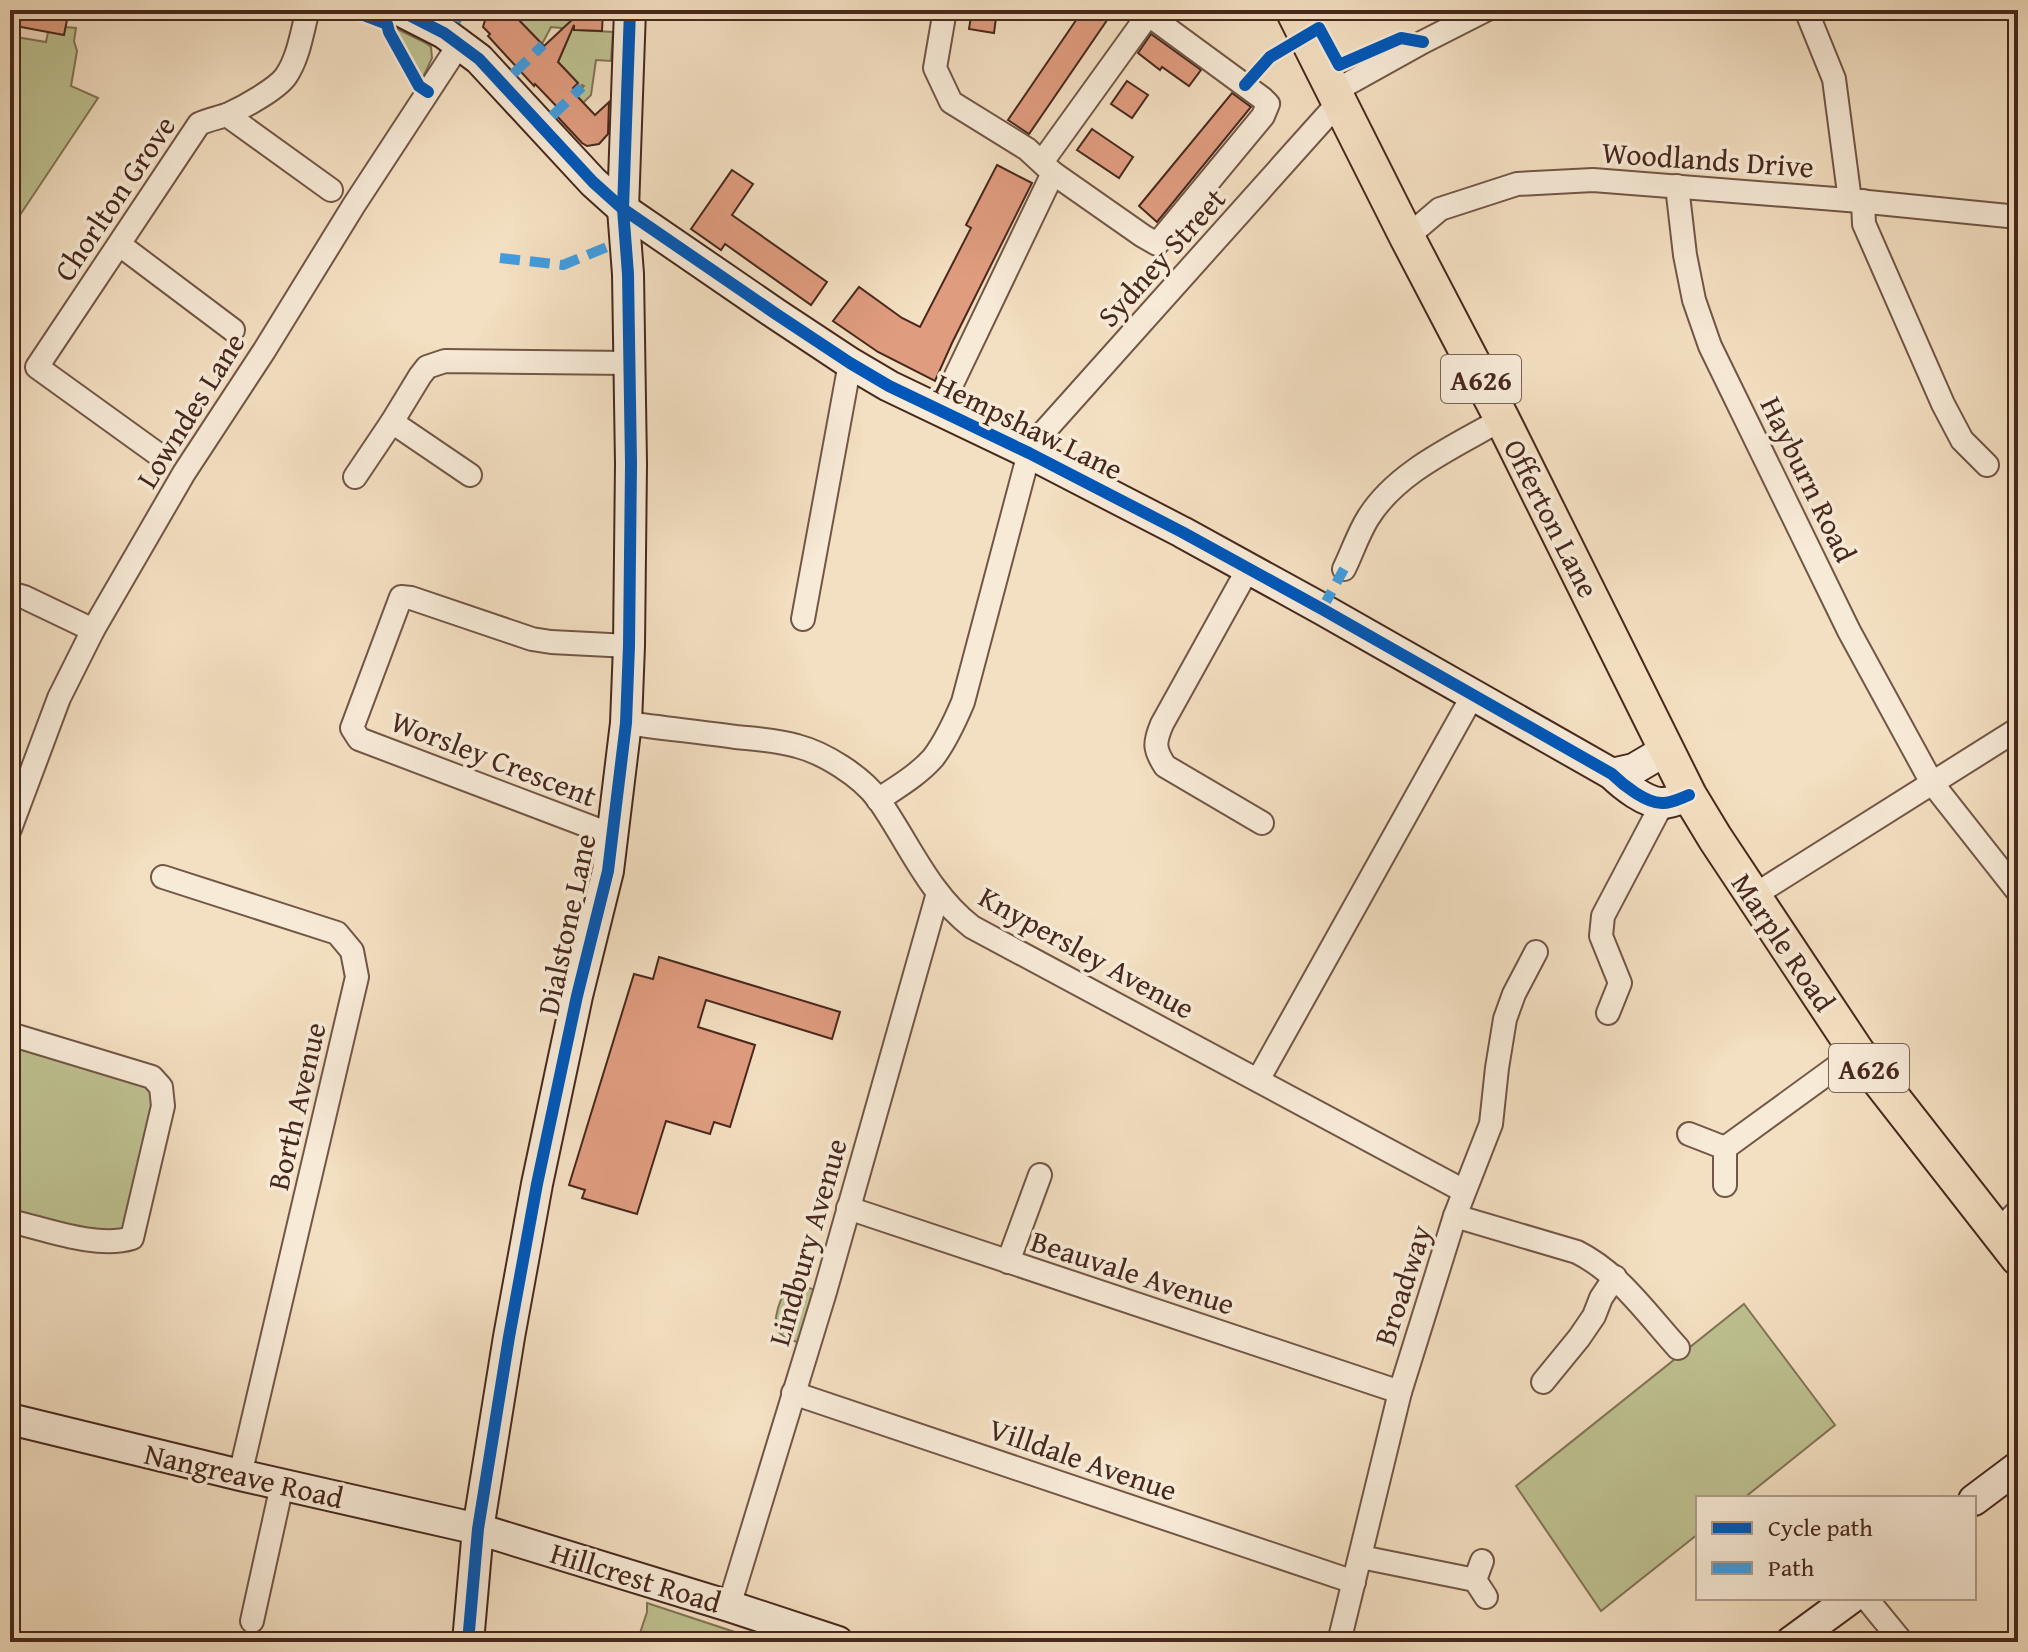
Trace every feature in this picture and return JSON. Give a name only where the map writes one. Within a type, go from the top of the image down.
[{"type":"main road","name":"Offerton Lane","points":[[1293,10],[1502,419],[1674,780]]},
{"type":"main road","name":"Marple Road","points":[[1674,780],[1857,1052],[2008,1221],[2018,1258]]},
{"type":"street","name":"Chorlton Grove","points":[[159,455],[37,367],[199,124],[227,115],[285,79],[293,64],[308,10]]},
{"type":"street","name":"Dialstone Lane","points":[[468,1642],[478,1529],[509,1337],[537,1184],[577,996],[608,871],[626,723],[631,479],[628,274],[623,209],[630,10]]},
{"type":"street","points":[[939,411],[1048,168],[1145,12],[1268,104],[1263,116],[1157,244],[1048,168],[1027,149],[951,102],[935,68],[945,10]]},
{"type":"street","name":"Sydney Street","points":[[1029,453],[1033,444],[1336,97],[1423,42],[1486,10]]},
{"type":"street","points":[[1806,10],[1834,79],[1849,193],[1856,201],[1943,404],[1962,440],[1987,465]]},
{"type":"street","name":"Hempshaw Lane","points":[[412,12],[479,59],[593,182],[623,209],[850,363],[889,386],[1029,453],[1170,526],[1322,609],[1612,774],[1625,787],[1674,780]]},
{"type":"street","name":"Lowndes Lane","points":[[10,829],[59,698],[93,630],[184,473],[460,43]]},
{"type":"street","points":[[227,115],[331,190]]},
{"type":"street","points":[[573,159],[602,157],[624,146]]},
{"type":"street","name":"Woodlands Drive","points":[[1407,237],[1440,209],[1517,184],[1593,180],[2018,217]]},
{"type":"street","name":"Hayburn Road","points":[[1677,186],[1694,300],[1710,346],[1849,631],[1932,783],[2018,892]]},
{"type":"street","points":[[120,245],[233,330]]},
{"type":"street","points":[[628,274],[660,254],[687,254]]},
{"type":"street","points":[[355,477],[427,367],[445,361],[630,363]]},
{"type":"street","points":[[803,619],[850,363]]},
{"type":"street","points":[[1344,569],[1368,518],[1391,489],[1419,467],[1502,419]]},
{"type":"street","points":[[392,422],[470,475]]},
{"type":"street","points":[[878,800],[932,759],[953,725],[963,702],[1029,453]]},
{"type":"street","points":[[1248,569],[1155,740],[1157,754],[1165,766],[1262,823]]},
{"type":"street","points":[[10,593],[93,630]]},
{"type":"street","name":"Worsley Crescent","points":[[612,835],[359,739],[352,728],[401,597],[532,639],[629,646]]},
{"type":"street","points":[[1258,1080],[1473,695]]},
{"type":"street","name":"Knypersley Avenue","points":[[626,723],[797,746],[826,758],[870,790],[911,855],[958,916],[997,942],[1464,1191]]},
{"type":"street","points":[[1753,896],[2018,729]]},
{"type":"street","points":[[1608,1013],[1620,983],[1601,936],[1603,916],[1674,780],[1634,769],[1612,774]]},
{"type":"street","name":"Borth Avenue","points":[[163,877],[337,933],[352,951],[357,977],[240,1475]]},
{"type":"street","name":"Lindbury Avenue","points":[[729,1606],[825,1292],[938,893]]},
{"type":"street","name":"Broadway","points":[[1339,1642],[1400,1392],[1455,1216],[1491,1124],[1505,1019],[1535,951]]},
{"type":"street","points":[[10,1034],[152,1077],[161,1087],[163,1106],[132,1238],[117,1243],[97,1242],[10,1221]]},
{"type":"street","points":[[1725,1148],[1857,1052]]},
{"type":"street","points":[[1689,1134],[1725,1148]]},
{"type":"street","points":[[1725,1148],[1725,1185]]},
{"type":"street","points":[[1008,1262],[1040,1175]]},
{"type":"street","name":"Beauvale Avenue","points":[[848,1208],[1400,1392]]},
{"type":"street","points":[[1455,1216],[1577,1252],[1603,1267],[1678,1348]]},
{"type":"street","points":[[1543,1382],[1579,1338],[1615,1277]]},
{"type":"street","name":"Villdale Avenue","points":[[793,1393],[1354,1582]]},
{"type":"street","name":"Nangreave Road","points":[[10,1419],[478,1529]]},
{"type":"street","points":[[1976,1498],[2018,1467]]},
{"type":"street","points":[[252,1621],[282,1485]]},
{"type":"street","name":"Hillcrest Road","points":[[478,1529],[838,1642]]},
{"type":"street","points":[[1361,1557],[1481,1580]]},
{"type":"street","points":[[1791,1642],[1848,1600]]},
{"type":"street","points":[[1868,1600],[1902,1642]]},
{"type":"green space","points":[[500,10],[581,10],[581,14],[575,14],[580,30],[613,32],[611,61],[596,60],[591,95],[580,106],[577,104],[581,100],[576,95],[584,86],[576,91],[573,88],[578,83],[558,62],[571,29],[551,27],[542,44],[513,14],[508,18]]},
{"type":"green space","points":[[387,24],[431,47],[432,58],[419,86],[389,32]]},
{"type":"green space","points":[[65,27],[76,28],[74,41],[77,51],[71,86],[98,98],[10,230],[10,36],[46,42],[48,32]]},
{"type":"green space","points":[[10,1034],[161,1087],[132,1238],[10,1221]]},
{"type":"green space","points":[[801,1285],[823,1293],[807,1345],[784,1336],[776,1327],[776,1315],[783,1297],[791,1288]]},
{"type":"green space","points":[[1744,1304],[1835,1425],[1746,1496],[1696,1496],[1696,1536],[1601,1611],[1516,1486]]},
{"type":"green space","points":[[647,1603],[765,1642],[637,1642]]},
{"type":"building","points":[[10,10],[69,10],[64,35],[10,25]]},
{"type":"building","points":[[488,10],[500,10],[508,19],[513,14],[544,46],[575,14],[581,14],[581,10],[603,10],[602,31],[574,30],[574,25],[558,62],[578,83],[573,88],[574,93],[595,115],[609,102],[608,134],[599,144],[587,146],[582,143],[555,114],[560,110],[488,36],[490,34],[483,27]]},
{"type":"building","points":[[972,10],[997,10],[994,33],[969,29]]},
{"type":"building","points":[[1083,10],[1114,10],[1029,134],[1008,120]]},
{"type":"building","points":[[1151,34],[1201,70],[1189,86],[1138,53]]},
{"type":"building","points":[[1127,81],[1148,95],[1132,118],[1111,104]]},
{"type":"building","points":[[1232,93],[1251,107],[1157,222],[1139,206]]},
{"type":"building","points":[[1092,129],[1133,157],[1119,178],[1077,150]]},
{"type":"building","points":[[997,165],[1032,183],[935,381],[878,352],[833,321],[859,287],[920,327],[971,228],[966,225]]},
{"type":"building","points":[[732,170],[753,184],[732,215],[827,282],[811,305],[725,244],[721,250],[691,229]]},
{"type":"building","points":[[659,957],[840,1012],[832,1039],[706,1000],[698,1027],[755,1045],[730,1127],[714,1122],[710,1134],[666,1121],[637,1214],[582,1198],[585,1190],[569,1185],[634,974],[653,979]]},
{"type":"marked path","points":[[456,22],[460,10]]},
{"type":"marked path","points":[[513,74],[543,45]]},
{"type":"marked path","points":[[552,116],[582,87]]},
{"type":"marked path","points":[[500,258],[563,265],[607,247]]},
{"type":"marked path","points":[[1322,609],[1344,569]]},
{"type":"cycle path","points":[[359,10],[358,13],[387,24],[419,86],[428,92]]},
{"type":"cycle path","points":[[399,10],[444,33],[479,59],[593,182],[623,209],[850,363],[889,386],[1029,453],[1182,532],[1612,774],[1643,797],[1663,803],[1689,795]]},
{"type":"cycle path","points":[[468,1642],[478,1529],[509,1337],[537,1184],[577,996],[608,871],[626,723],[631,464],[628,274],[623,209],[630,10]]},
{"type":"cycle path","points":[[1245,85],[1270,57],[1319,28],[1339,65],[1401,38],[1423,42]]}]
